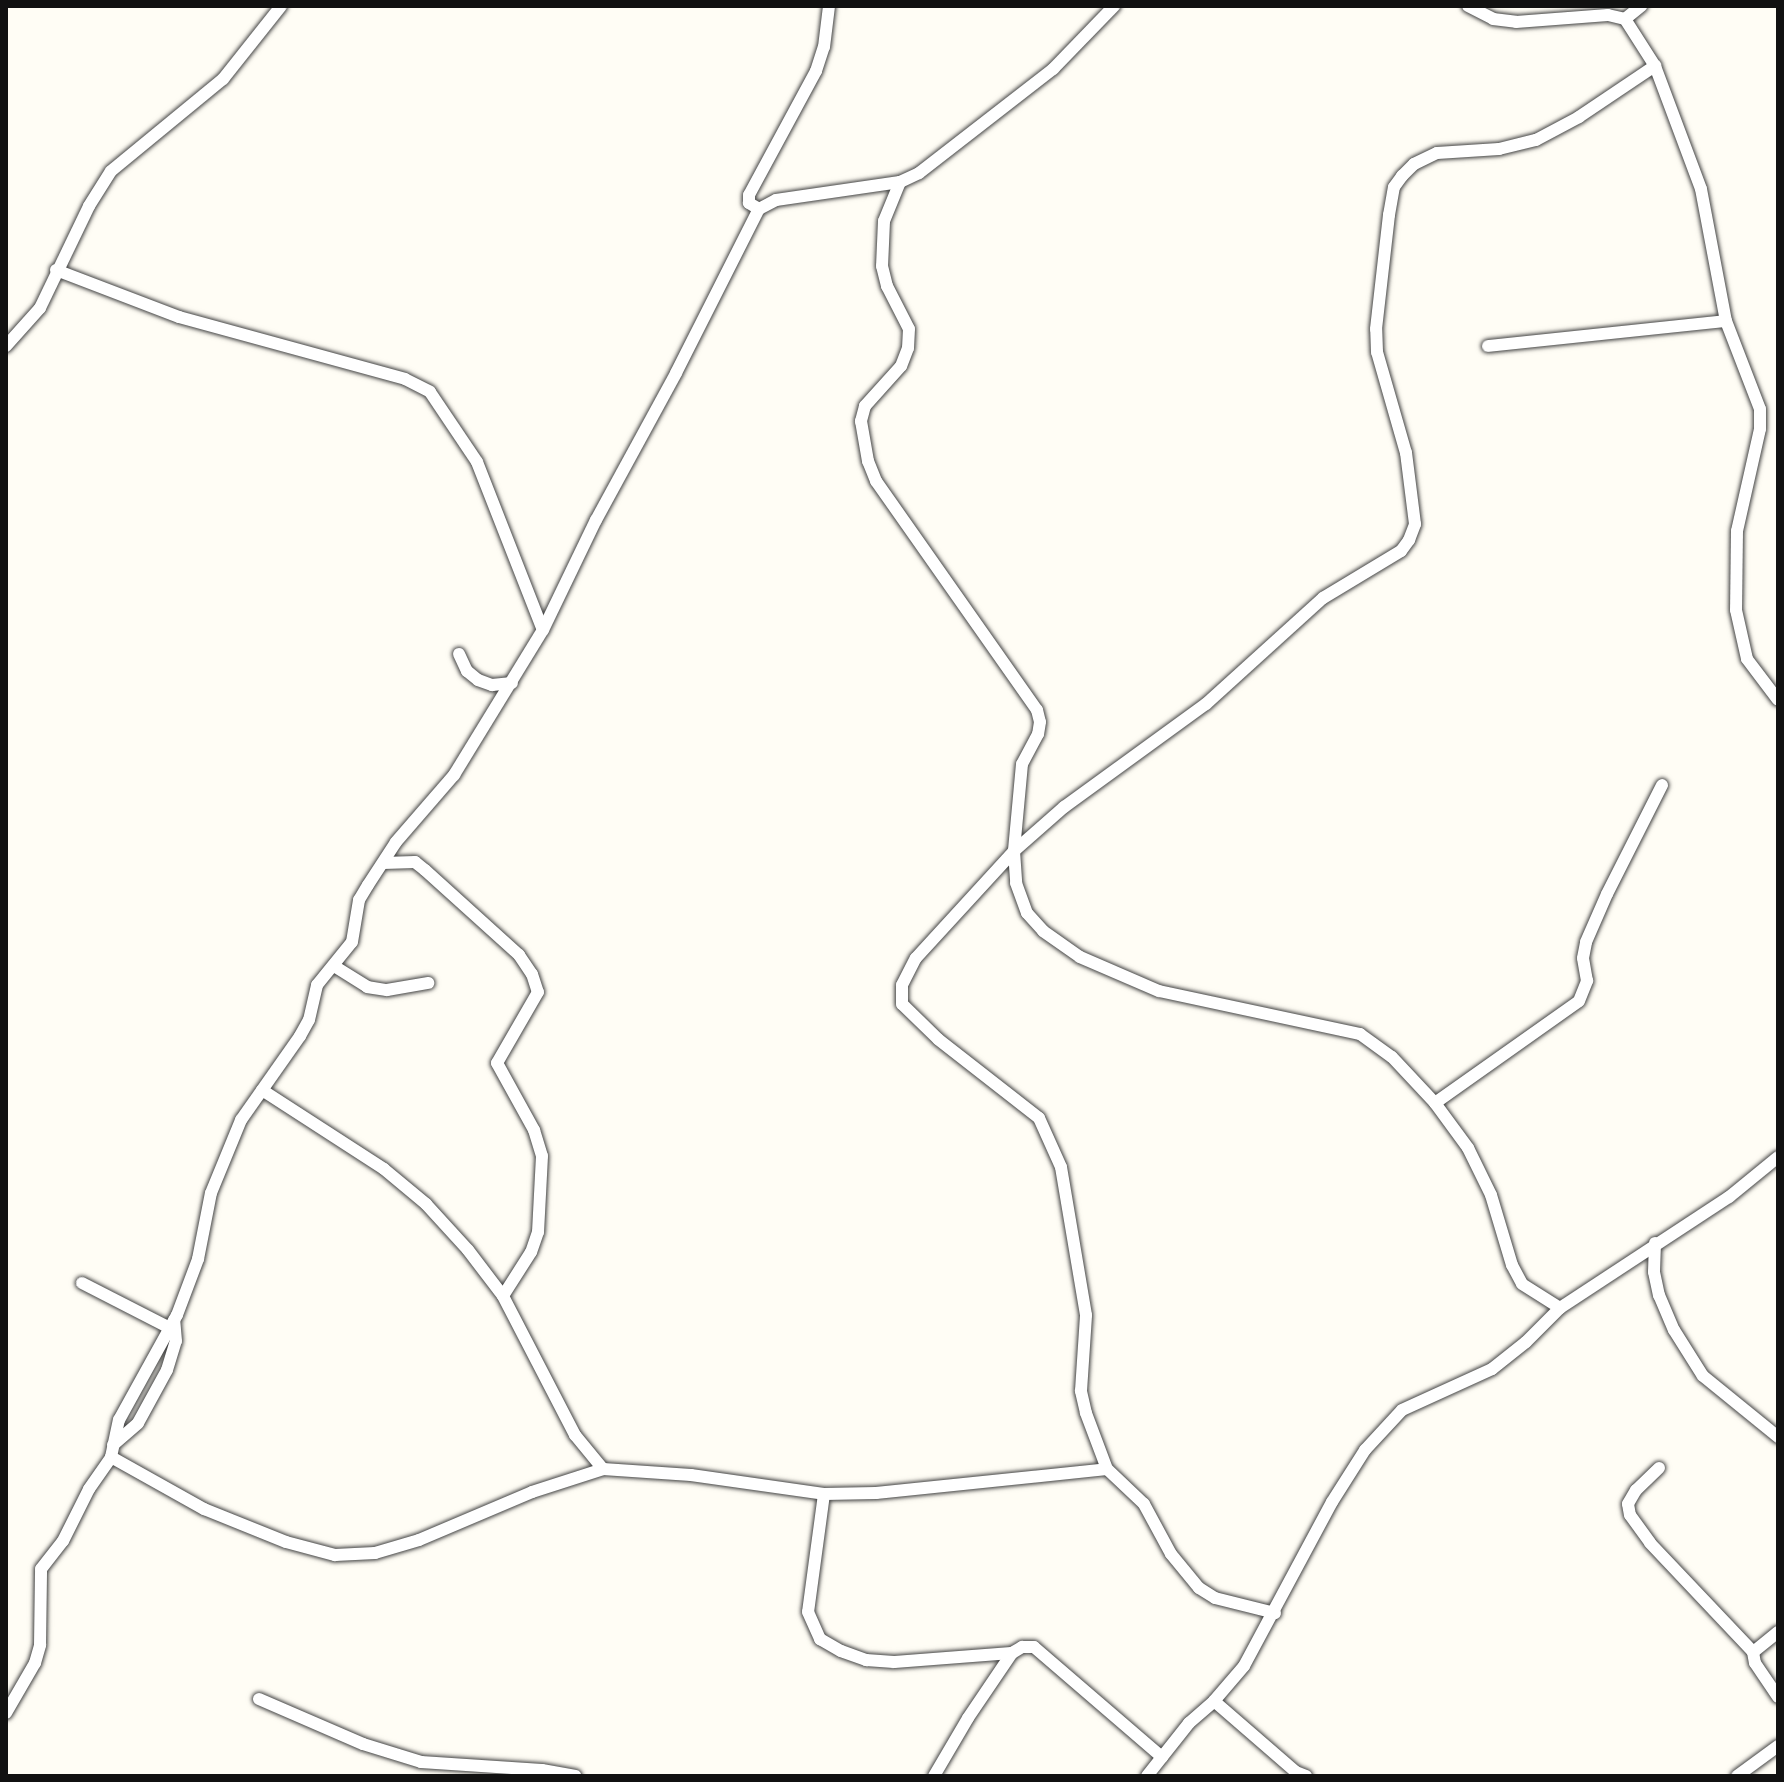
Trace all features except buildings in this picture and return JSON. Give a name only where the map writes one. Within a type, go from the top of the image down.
[{"type":"street","points":[[6,346],[40,308],[89,206],[111,171],[223,79],[281,6]]},
{"type":"street","points":[[759,209],[749,203],[749,195],[816,71],[824,47],[829,6]]},
{"type":"street","points":[[6,1713],[35,1663],[40,1645],[41,1569],[63,1541],[112,1451],[138,1423],[167,1370],[176,1341],[172,1324],[198,1259],[211,1193],[241,1120],[300,1036],[309,1020],[317,985],[352,942],[359,900],[396,842],[454,775],[543,630],[596,520],[676,373],[759,209],[776,200],[900,182],[919,173],[1042,78],[1114,6]]},
{"type":"street","points":[[1468,6],[1493,19],[1516,22],[1608,15],[1625,19],[1655,66],[1701,189],[1726,321],[1760,409],[1760,429],[1737,531],[1735,559],[1739,636],[1747,659],[1778,700]]},
{"type":"street","points":[[1625,19],[1641,6]]},
{"type":"street","points":[[1275,1613],[1215,1598],[1199,1588],[1171,1554],[1144,1504],[1107,1469],[1081,1391],[1086,1315],[1061,1167],[1039,1118],[938,1039],[902,1004],[902,985],[916,958],[1014,851],[1064,807],[1206,704],[1323,598],[1401,551],[1409,540],[1415,524],[1406,453],[1377,352],[1376,329],[1389,215],[1394,187],[1402,176],[1414,164],[1437,153],[1499,149],[1536,140],[1579,117],[1655,66]]},
{"type":"street","points":[[900,182],[884,221],[882,266],[887,286],[909,329],[908,348],[901,366],[865,406],[861,421],[868,461],[876,481],[1037,710],[1040,722],[1038,734],[1022,764],[1014,851],[1016,883],[1027,913],[1043,931],[1080,957],[1192,1000],[1360,1034],[1392,1057],[1435,1103],[1468,1148],[1491,1195],[1512,1265],[1522,1284],[1560,1308]]},
{"type":"street","points":[[56,270],[179,317],[405,379],[430,392],[477,462],[543,630]]},
{"type":"street","points":[[1488,346],[1657,325],[1726,321]]},
{"type":"street","points":[[459,654],[467,671],[478,680],[492,685],[512,683]]},
{"type":"street","points":[[1435,1103],[1579,1001],[1587,981],[1583,958],[1586,942],[1662,785]]},
{"type":"street","points":[[383,863],[415,862],[425,870],[519,955],[532,974],[538,992],[497,1063],[534,1130],[542,1156],[538,1232],[531,1252],[503,1296]]},
{"type":"street","points":[[334,966],[367,987],[387,990],[428,983]]},
{"type":"street","points":[[262,1090],[384,1169],[426,1204],[468,1250],[503,1296],[575,1435],[603,1469]]},
{"type":"street","points":[[1147,1776],[1189,1723],[1214,1701],[1244,1666],[1332,1502],[1365,1450],[1402,1410],[1492,1369],[1526,1342],[1560,1308],[1729,1197],[1778,1157]]},
{"type":"street","points":[[1655,1243],[1654,1272],[1659,1295],[1674,1330],[1695,1365],[1718,1392],[1778,1437]]},
{"type":"street","points":[[82,1283],[172,1324]]},
{"type":"street","points":[[112,1451],[204,1509],[286,1542],[335,1555],[375,1553],[406,1544],[532,1492],[603,1469],[679,1473],[824,1494],[876,1493],[1107,1469]]},
{"type":"street","points":[[1659,1468],[1636,1490],[1628,1504],[1630,1515],[1650,1543],[1753,1652],[1755,1663],[1778,1697]]},
{"type":"street","points":[[824,1494],[808,1612],[820,1639],[866,1660],[894,1662],[1012,1653]]},
{"type":"street","points":[[1753,1652],[1778,1632]]},
{"type":"street","points":[[934,1776],[1012,1653],[1022,1647],[1034,1647],[1162,1757]]},
{"type":"street","points":[[259,1699],[363,1744],[421,1762],[529,1768],[575,1776]]},
{"type":"street","points":[[1214,1701],[1296,1772],[1306,1776]]},
{"type":"street","points":[[1737,1776],[1778,1746]]}]
